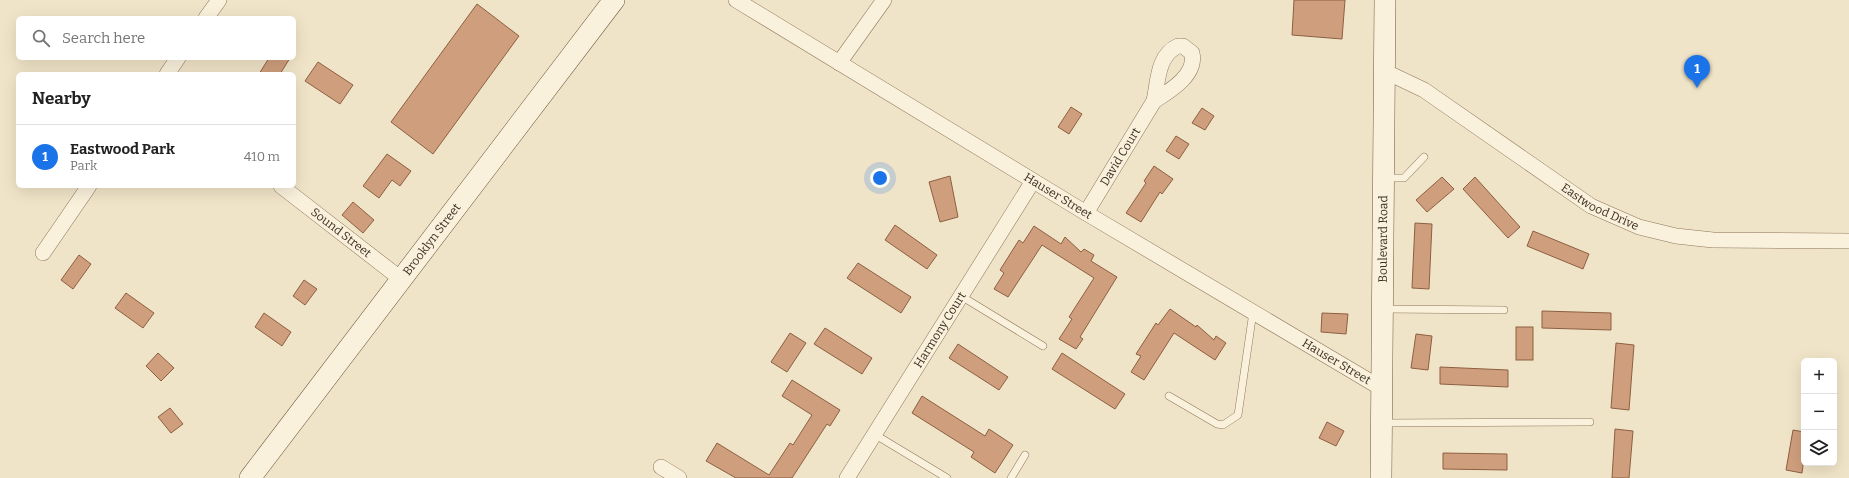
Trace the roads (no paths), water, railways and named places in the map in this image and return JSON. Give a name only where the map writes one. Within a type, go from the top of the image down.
[{"type":"street","points":[[207,16],[219,0]]},
{"type":"street","name":"Brooklyn Street","points":[[250,478],[614,0]]},
{"type":"street","name":"Hauser Street","points":[[736,0],[1086,213],[1381,388]]},
{"type":"street","points":[[839,63],[884,0]]},
{"type":"street","name":"Boulevard Road","points":[[1381,478],[1385,0]]},
{"type":"street","points":[[168,72],[177,60]]},
{"type":"street","name":"Eastwood Drive","points":[[1384,71],[1418,86],[1591,206],[1639,227],[1676,236],[1713,240],[1849,241]]},
{"type":"street","name":"David Court","points":[[1086,213],[1154,101]]},
{"type":"street","name":"Harmony Court","points":[[847,478],[1033,181]]},
{"type":"street","points":[[43,253],[88,188]]},
{"type":"street","name":"Sound Street","points":[[284,188],[402,279]]},
{"type":"street","points":[[661,467],[679,478]]},
{"type":"lane","points":[[1383,178],[1404,178],[1424,158]]},
{"type":"lane","points":[[960,296],[1043,346]]},
{"type":"lane","points":[[1382,309],[1504,310]]},
{"type":"lane","points":[[1169,396],[1217,424],[1223,425],[1238,415],[1253,312]]},
{"type":"lane","points":[[1381,423],[1590,422]]},
{"type":"lane","points":[[874,434],[947,478]]},
{"type":"lane","points":[[1011,478],[1026,455]]},
{"type":"place","name":"Eastwood Park","points":[[1697,88]]}]
